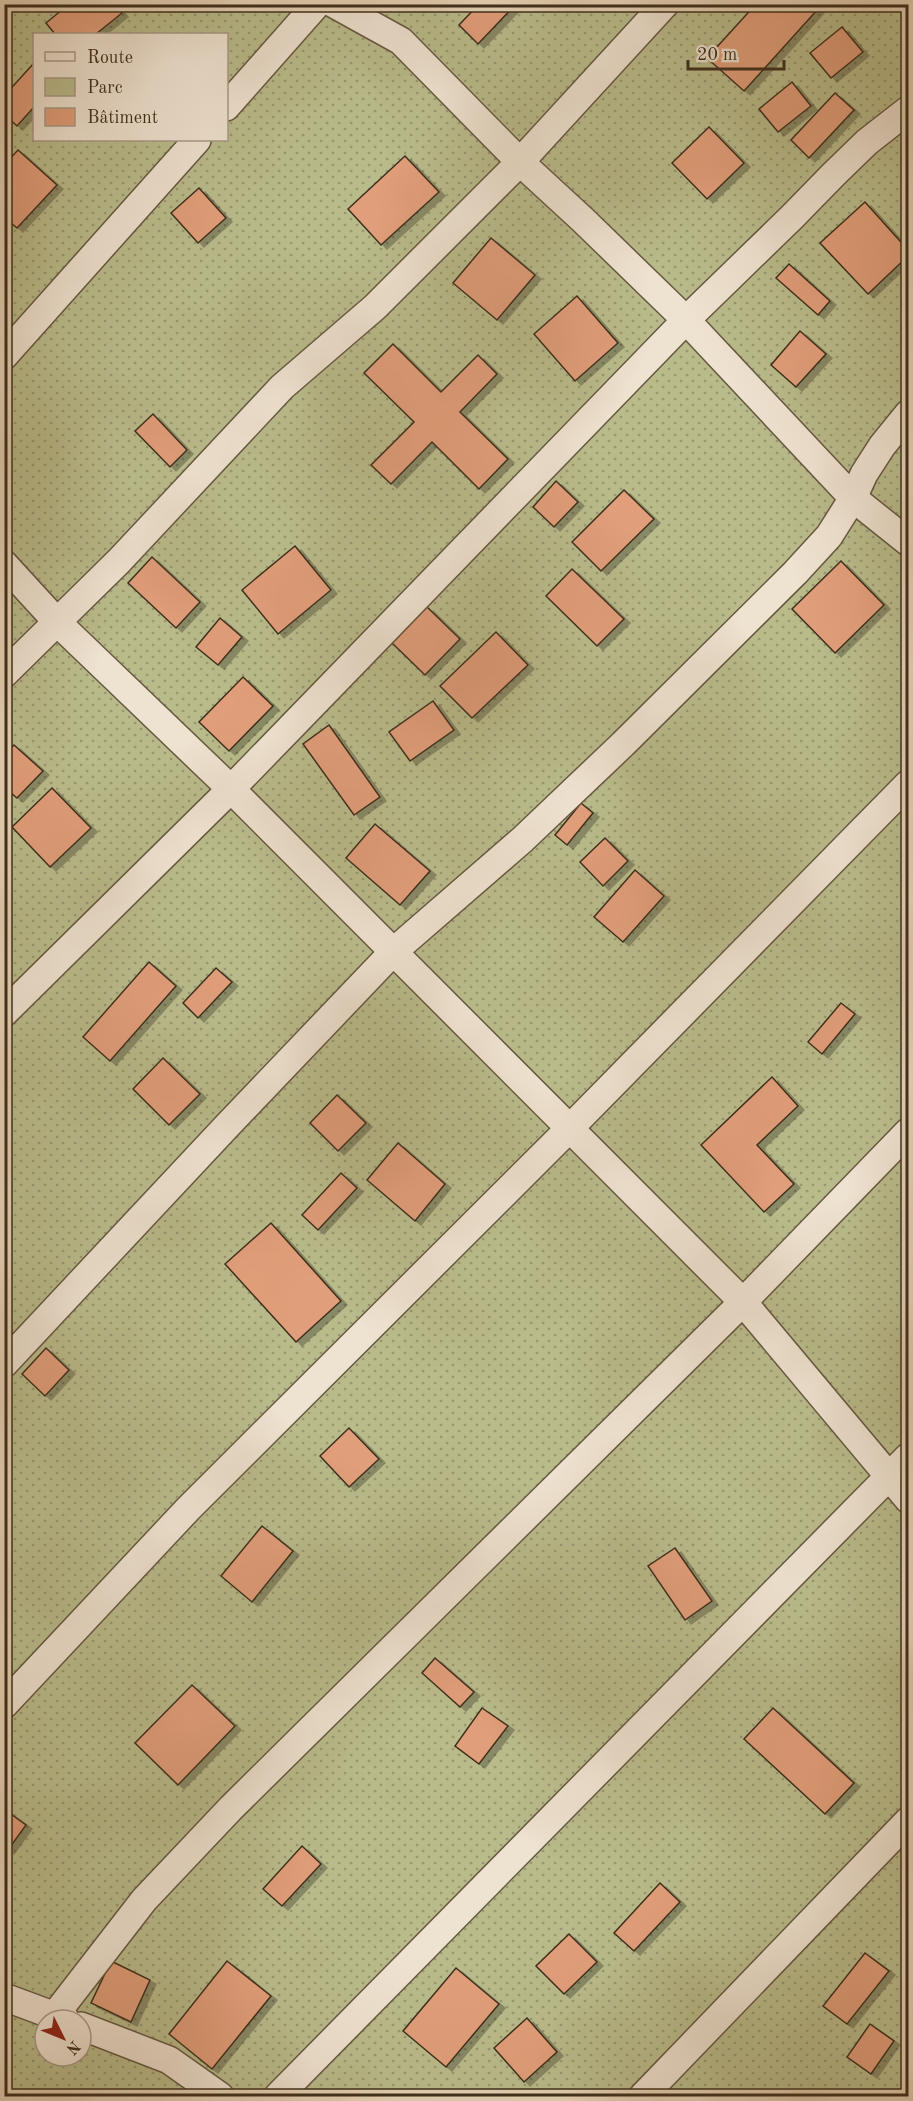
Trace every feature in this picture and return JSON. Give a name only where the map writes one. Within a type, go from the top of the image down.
[{"type":"street","points":[[228,105],[317,4]]},
{"type":"street","points":[[334,4],[401,40],[520,162],[686,320],[854,498],[909,542]]},
{"type":"street","points":[[4,674],[119,561],[282,387],[375,307],[520,162],[665,4]]},
{"type":"street","points":[[4,1013],[231,789],[686,320],[867,142],[909,110]]},
{"type":"street","points":[[4,356],[196,141]]},
{"type":"street","points":[[4,1364],[394,951],[522,840],[631,736],[816,551],[829,536],[854,498],[864,474],[882,446],[909,414]]},
{"type":"street","points":[[4,564],[58,623],[231,789],[743,1302],[909,1499]]},
{"type":"street","points":[[4,1706],[188,1509],[570,1128],[909,784]]},
{"type":"street","points":[[68,2008],[144,1900],[231,1808],[743,1302],[909,1132]]},
{"type":"street","points":[[278,2097],[909,1457]]},
{"type":"street","points":[[643,2097],[909,1821]]},
{"type":"street","points":[[4,1997],[34,2008]]},
{"type":"street","points":[[93,2031],[169,2060],[220,2097]]},
{"type":"green space","points":[[5,5],[908,5],[908,2096],[5,2096]]},
{"type":"building","points":[[69,4],[115,4],[122,13],[97,33],[54,33],[46,23]]},
{"type":"building","points":[[479,4],[516,4],[478,44],[459,25]]},
{"type":"building","points":[[756,4],[812,4],[818,9],[744,91],[707,58]]},
{"type":"building","points":[[842,27],[863,52],[831,78],[810,53]]},
{"type":"building","points":[[33,64],[33,108],[17,126],[4,114],[4,96]]},
{"type":"building","points":[[792,82],[811,106],[778,132],[759,109]]},
{"type":"building","points":[[835,93],[854,110],[809,158],[791,140]]},
{"type":"building","points":[[709,127],[744,163],[707,199],[672,163]]},
{"type":"building","points":[[18,150],[57,185],[17,228],[4,217],[4,165]]},
{"type":"building","points":[[405,156],[439,192],[381,245],[348,209]]},
{"type":"building","points":[[199,188],[226,218],[198,243],[171,213]]},
{"type":"building","points":[[865,202],[908,250],[908,256],[868,294],[820,243]]},
{"type":"building","points":[[491,238],[535,275],[497,320],[453,283]]},
{"type":"building","points":[[789,264],[830,301],[818,315],[776,278]]},
{"type":"building","points":[[577,296],[618,343],[575,381],[534,334]]},
{"type":"building","points":[[800,331],[826,354],[796,387],[771,365]]},
{"type":"building","points":[[393,344],[441,392],[478,355],[497,374],[460,412],[508,459],[479,489],[432,442],[391,484],[371,465],[414,422],[364,373]]},
{"type":"building","points":[[153,414],[187,450],[170,467],[135,431]]},
{"type":"building","points":[[556,481],[578,502],[554,527],[533,507]]},
{"type":"building","points":[[624,490],[654,519],[601,571],[572,542]]},
{"type":"building","points":[[295,546],[331,590],[278,634],[242,590]]},
{"type":"building","points":[[152,557],[200,602],[176,628],[128,583]]},
{"type":"building","points":[[841,561],[884,605],[835,653],[792,609]]},
{"type":"building","points":[[572,569],[624,619],[597,646],[546,596]]},
{"type":"building","points":[[427,607],[460,639],[425,675],[392,643]]},
{"type":"building","points":[[220,618],[242,637],[218,665],[196,647]]},
{"type":"building","points":[[496,632],[528,665],[472,718],[440,686]]},
{"type":"building","points":[[243,677],[273,706],[229,751],[199,722]]},
{"type":"building","points":[[433,701],[454,730],[410,761],[389,732]]},
{"type":"building","points":[[329,725],[380,797],[354,815],[303,744]]},
{"type":"building","points":[[14,745],[43,771],[17,798],[4,787],[4,755]]},
{"type":"building","points":[[52,788],[91,828],[50,867],[12,827]]},
{"type":"building","points":[[581,803],[593,813],[567,845],[555,835]]},
{"type":"building","points":[[375,824],[430,871],[400,905],[346,858]]},
{"type":"building","points":[[605,838],[628,861],[603,886],[580,862]]},
{"type":"building","points":[[635,870],[664,896],[623,942],[594,917]]},
{"type":"building","points":[[149,962],[176,986],[110,1061],[83,1037]]},
{"type":"building","points":[[216,968],[232,982],[198,1018],[183,1003]]},
{"type":"building","points":[[841,1003],[855,1014],[822,1054],[808,1042]]},
{"type":"building","points":[[163,1058],[200,1094],[169,1125],[133,1089]]},
{"type":"building","points":[[772,1077],[798,1106],[757,1145],[794,1184],[764,1212],[701,1145]]},
{"type":"building","points":[[337,1095],[366,1123],[338,1151],[310,1123]]},
{"type":"building","points":[[398,1143],[445,1184],[415,1221],[367,1180]]},
{"type":"building","points":[[341,1173],[357,1188],[318,1230],[302,1215]]},
{"type":"building","points":[[271,1223],[341,1301],[296,1342],[225,1264]]},
{"type":"building","points":[[46,1348],[69,1370],[45,1396],[22,1374]]},
{"type":"building","points":[[349,1428],[379,1459],[349,1487],[320,1456]]},
{"type":"building","points":[[262,1526],[293,1551],[252,1602],[221,1576]]},
{"type":"building","points":[[675,1548],[712,1601],[685,1620],[648,1566]]},
{"type":"building","points":[[435,1658],[474,1692],[460,1707],[422,1673]]},
{"type":"building","points":[[192,1685],[235,1726],[178,1785],[135,1743]]},
{"type":"building","points":[[482,1708],[508,1726],[479,1764],[455,1746]]},
{"type":"building","points":[[773,1708],[854,1783],[825,1814],[744,1739]]},
{"type":"building","points":[[4,1809],[26,1825],[8,1850],[4,1847]]},
{"type":"building","points":[[302,1846],[321,1864],[282,1906],[263,1889]]},
{"type":"building","points":[[660,1883],[680,1902],[634,1951],[614,1933]]},
{"type":"building","points":[[569,1934],[597,1962],[564,1994],[536,1966]]},
{"type":"building","points":[[865,1953],[889,1971],[847,2024],[823,2006]]},
{"type":"building","points":[[111,1961],[150,1980],[131,2022],[91,2003]]},
{"type":"building","points":[[227,1961],[271,1996],[212,2069],[169,2034]]},
{"type":"building","points":[[456,1968],[499,2004],[446,2067],[403,2031]]},
{"type":"building","points":[[527,2018],[557,2052],[524,2082],[494,2048]]},
{"type":"building","points":[[870,2024],[894,2041],[871,2074],[847,2057]]}]
